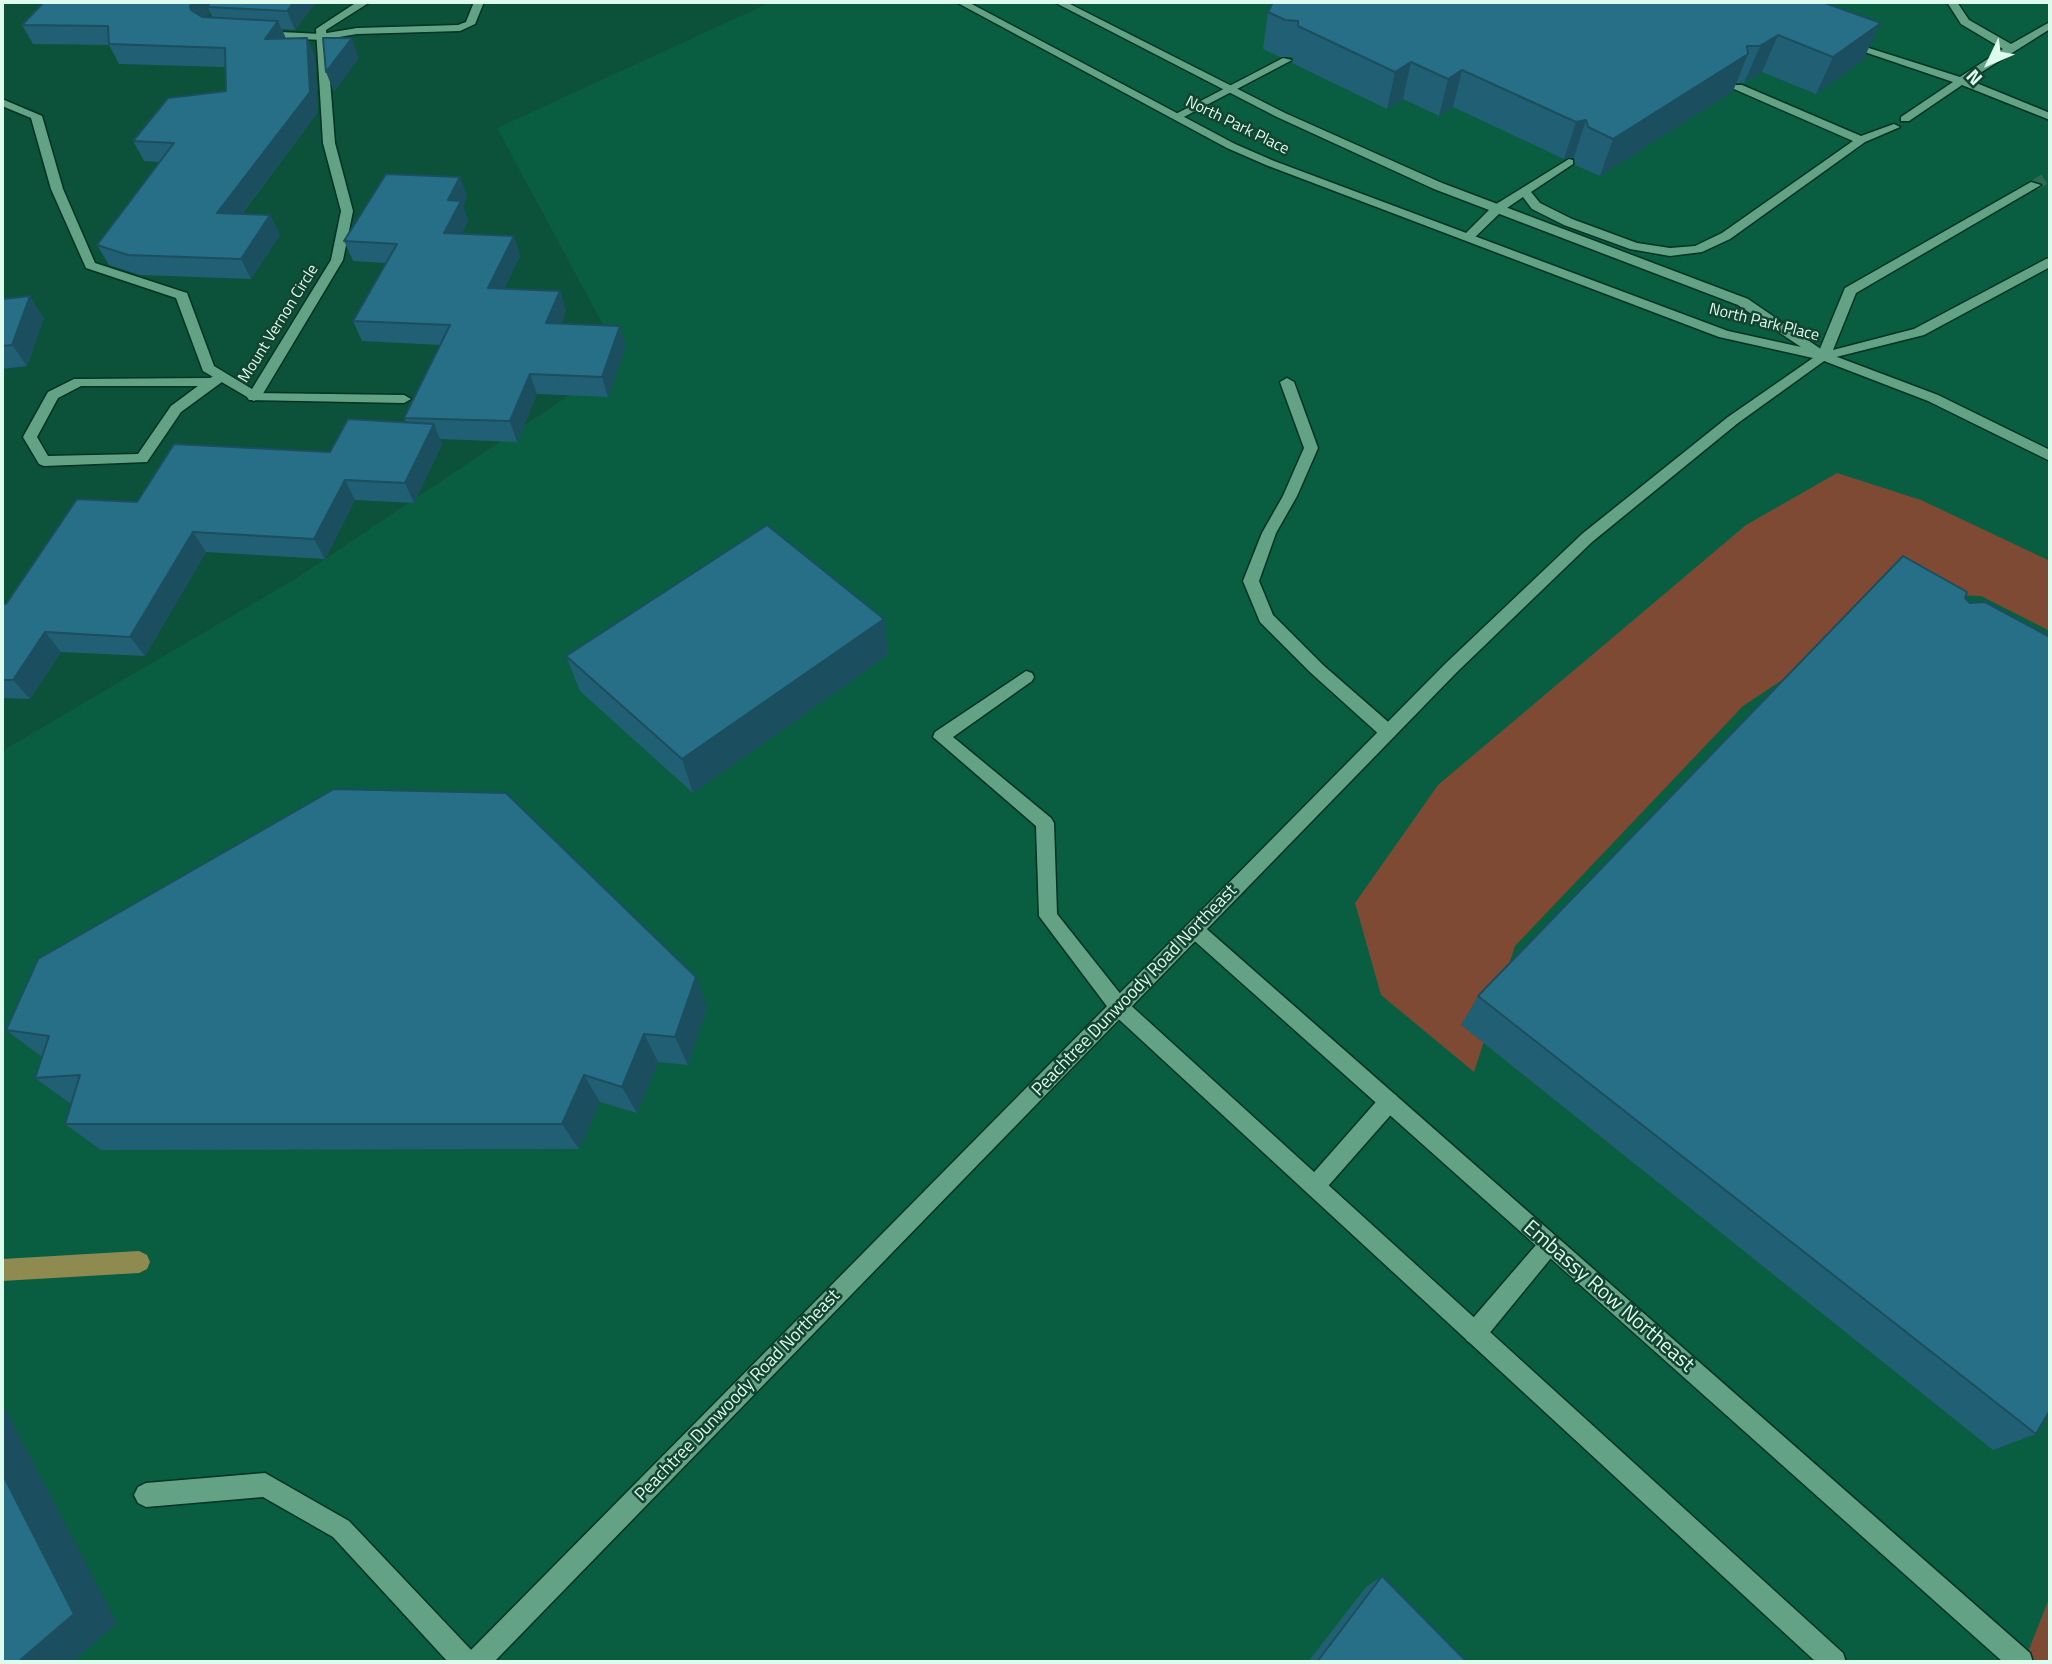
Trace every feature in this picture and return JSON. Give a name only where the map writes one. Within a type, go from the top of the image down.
[{"type":"street","points":[[321,37],[321,29],[365,2]]},
{"type":"street","points":[[255,34],[321,37],[357,31],[460,28],[470,24],[480,2]]},
{"type":"street","name":"North Park Place","points":[[961,2],[1176,117],[1270,163],[1724,334],[1824,356]]},
{"type":"street","name":"North Park Place","points":[[1059,2],[1350,147],[1497,209],[1743,302],[1824,356]]},
{"type":"street","points":[[1952,2],[1965,22],[2011,49]]},
{"type":"street","points":[[1905,119],[2050,25]]},
{"type":"street","name":"Mount Vernon Circle","points":[[2,102],[36,116],[57,189],[90,265],[182,296],[208,369],[217,379],[254,397],[337,260],[346,211],[329,143],[321,37]]},
{"type":"street","points":[[1835,41],[1961,81],[2050,117]]},
{"type":"street","points":[[1176,117],[1287,60]]},
{"type":"street","points":[[1738,88],[1861,140]]},
{"type":"street","points":[[1524,191],[1536,206],[1568,222],[1634,246],[1670,253],[1685,251],[1714,243],[1726,236],[1861,140],[1894,127]]},
{"type":"street","points":[[1466,238],[1497,209],[1569,162]]},
{"type":"street","points":[[2035,185],[1850,291],[1824,356],[1933,398],[2050,456]]},
{"type":"street","name":"Peachtree Dunwoody Road Northeast","points":[[477,1662],[1388,732],[1587,538],[1733,420],[1824,356],[1919,332],[2050,262]]},
{"type":"street","points":[[217,379],[176,409],[142,459],[44,461],[30,437],[52,395],[79,382],[217,379]]},
{"type":"street","points":[[1287,382],[1311,448],[1290,496],[1269,533],[1251,581],[1266,618],[1317,669],[1388,732]]},
{"type":"street","points":[[254,397],[404,399]]},
{"type":"street","points":[[1026,677],[941,737],[1045,823],[1048,916],[1119,1007],[1834,1662]]},
{"type":"street","name":"Embassy Row Northeast","points":[[1195,930],[2021,1662]]},
{"type":"street","points":[[1315,1186],[1389,1102]]},
{"type":"street","points":[[1475,1333],[1549,1245]]},
{"type":"street","points":[[146,1495],[265,1485],[341,1529],[465,1662]]},
{"type":"shaded area","points":[[771,2],[2050,2],[2050,1662],[2,1662],[2,751],[295,579],[622,360],[497,128]]},
{"type":"shaded area","points":[[1837,473],[1921,500],[2050,561],[2050,631],[1981,596],[1913,593],[1743,706],[1515,946],[1474,1072],[1381,995],[1355,903],[1438,785],[1746,525]]},
{"type":"shaded area","points":[[2050,1596],[2050,1662],[2024,1662]]},
{"type":"building","points":[[44,2],[194,2],[190,6],[191,10],[202,17],[278,21],[265,39],[307,38],[310,92],[217,213],[270,215],[241,259],[128,255],[97,245],[174,143],[133,141],[168,98],[226,91],[225,48],[109,44],[108,26],[22,25]]},
{"type":"building","points":[[211,2],[294,2],[287,11],[207,6]]},
{"type":"building","points":[[1273,2],[1822,2],[1881,23],[1833,57],[1778,35],[1760,46],[1747,46],[1748,54],[1613,139],[1588,127],[1586,120],[1576,122],[1462,70],[1448,79],[1411,62],[1395,72],[1298,26],[1298,21],[1285,20],[1268,12]]},
{"type":"building","points":[[323,38],[352,38],[326,72]]},
{"type":"building","points":[[386,174],[460,177],[448,200],[461,201],[444,233],[514,236],[488,288],[560,291],[546,323],[620,326],[602,377],[530,374],[510,421],[404,418],[450,325],[353,321],[397,244],[344,241]]},
{"type":"building","points":[[30,296],[12,345],[2,346],[2,299]]},
{"type":"building","points":[[348,419],[434,424],[405,483],[345,480],[314,539],[193,532],[130,637],[45,632],[13,680],[2,680],[2,604],[6,604],[77,499],[137,502],[174,444],[330,452]]},
{"type":"building","points":[[767,525],[884,619],[682,759],[566,656]]},
{"type":"building","points":[[1903,556],[1967,592],[1965,598],[1970,603],[1985,602],[2050,637],[2050,1410],[2036,1434],[1478,996]]},
{"type":"building","points":[[334,789],[506,793],[696,977],[675,1037],[644,1034],[622,1087],[584,1075],[562,1124],[65,1124],[80,1075],[35,1078],[49,1036],[6,1030],[38,959]]},
{"type":"building","points":[[2,1473],[74,1614],[18,1662],[2,1662]]},
{"type":"building","points":[[1382,1576],[1467,1662],[1317,1662]]},
{"type":"waterway","points":[[2,1270],[139,1262]]},
{"type":"tunnel","points":[[2035,185],[2048,177]]}]
